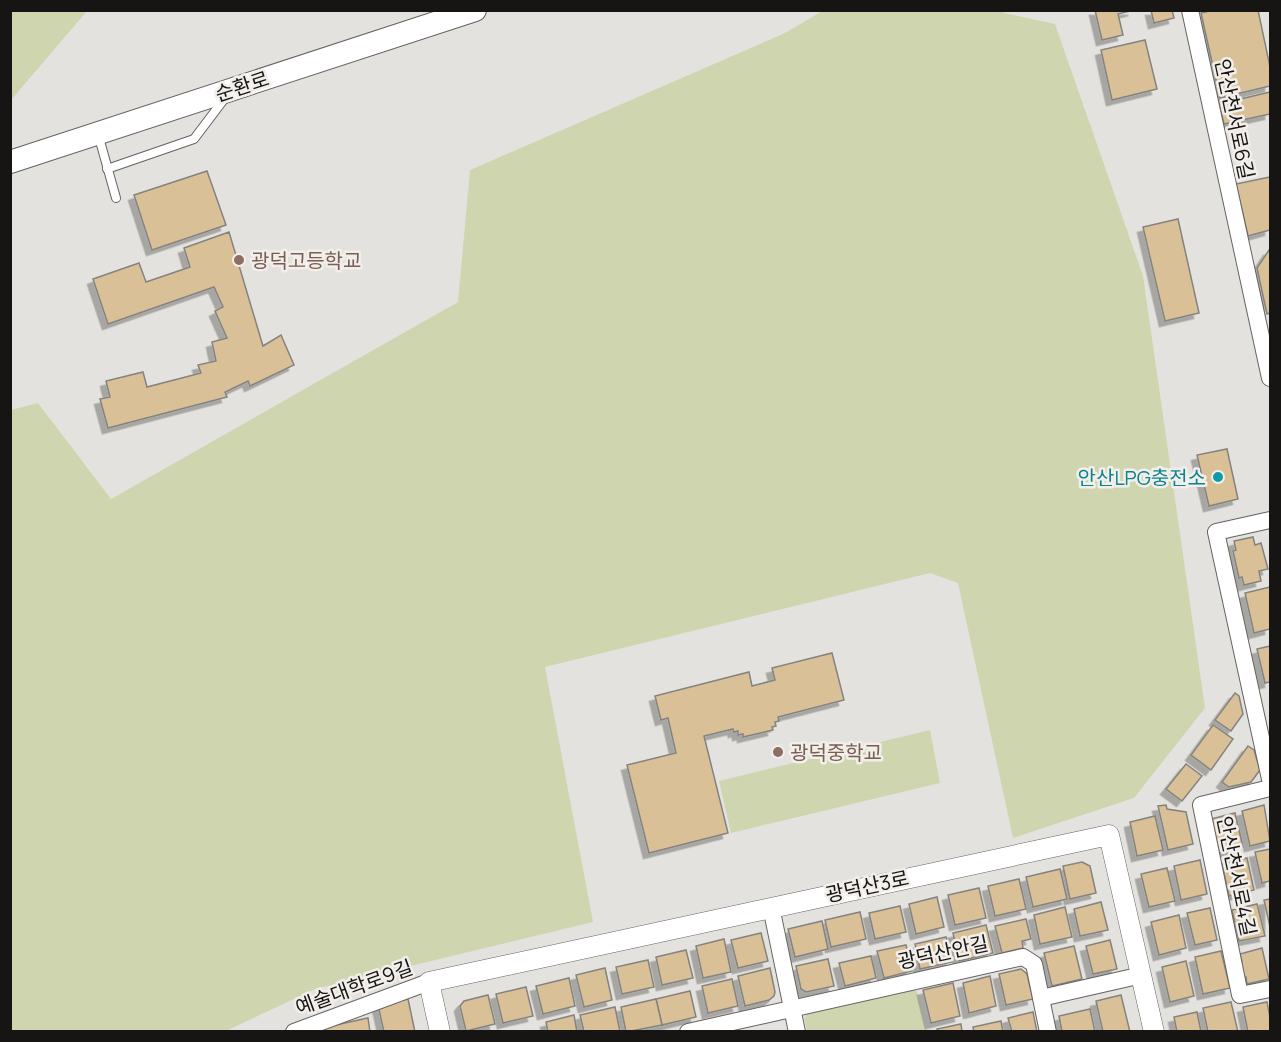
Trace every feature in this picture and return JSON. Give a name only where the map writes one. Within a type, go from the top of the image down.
[{"type":"main road","name":"순환로","points":[[10,162],[474,10]]},
{"type":"street","name":"안산천서로6길","points":[[1190,10],[1270,378]]},
{"type":"street","points":[[1270,520],[1215,532],[1270,779]]},
{"type":"street","name":"안산천서로4길","points":[[1270,788],[1201,805],[1240,995],[1270,988]]},
{"type":"street","name":"광덕산3로","points":[[429,982],[1109,835],[1154,1032]]},
{"type":"street","points":[[771,907],[797,1032]]},
{"type":"street","name":"광덕산안길","points":[[688,1032],[1023,957],[1034,964],[1048,1032]]},
{"type":"street","points":[[1041,998],[1142,975]]},
{"type":"street","points":[[429,982],[440,1032]]},
{"type":"street","name":"예술대학로9길","points":[[302,1030],[429,982]]},
{"type":"lane","points":[[107,169],[195,140],[231,90]]},
{"type":"lane","points":[[98,134],[116,198]]},
{"type":"green space","points":[[824,10],[1001,11],[1055,24],[1143,276],[1205,708],[1134,798],[1013,838],[958,583],[930,573],[545,667],[593,922],[315,989],[226,1031],[11,1031],[11,410],[38,403],[111,499],[458,302],[470,170],[785,33]]},
{"type":"green space","points":[[10,11],[87,11],[11,100]]},
{"type":"green space","points":[[930,730],[940,783],[731,833],[719,781]]},
{"type":"green space","points":[[913,989],[917,992],[926,1031],[807,1031],[804,1018],[807,1014]]},
{"type":"building","points":[[1095,10],[1134,10],[1118,14],[1123,35],[1102,40]]},
{"type":"building","points":[[1151,10],[1172,10],[1174,18],[1154,23]]},
{"type":"building","points":[[1214,10],[1258,10],[1270,67],[1270,86],[1220,98],[1201,13]]},
{"type":"building","points":[[1145,40],[1157,89],[1112,100],[1101,50]]},
{"type":"building","points":[[1270,92],[1270,114],[1224,124],[1219,104]]},
{"type":"building","points":[[207,171],[226,225],[152,250],[134,195]]},
{"type":"building","points":[[1270,177],[1270,230],[1248,236],[1236,184]]},
{"type":"building","points":[[1178,219],[1199,313],[1165,321],[1143,227]]},
{"type":"building","points":[[229,232],[263,346],[281,335],[294,365],[250,386],[248,381],[225,392],[227,397],[108,428],[100,399],[110,397],[106,381],[143,372],[147,387],[201,373],[198,365],[216,361],[212,342],[227,338],[215,311],[223,307],[214,287],[108,324],[93,279],[139,263],[146,282],[190,267],[184,248]]},
{"type":"building","points":[[1269,250],[1270,313],[1267,314],[1257,268]]},
{"type":"building","name":"안산LPG충전소","points":[[1227,449],[1238,499],[1209,506],[1197,455]]},
{"type":"building","points":[[1253,537],[1255,545],[1261,543],[1268,569],[1259,571],[1261,581],[1244,585],[1242,577],[1239,578],[1233,551],[1236,550],[1234,541]]},
{"type":"building","points":[[1270,587],[1270,629],[1254,633],[1245,593]]},
{"type":"building","points":[[1270,646],[1270,682],[1265,683],[1257,649]]},
{"type":"building","points":[[832,653],[844,700],[778,717],[779,721],[775,722],[776,726],[772,727],[773,730],[743,737],[743,734],[738,735],[738,731],[734,732],[733,729],[704,736],[728,833],[649,853],[627,765],[676,753],[668,718],[661,720],[655,696],[749,672],[752,686],[775,680],[772,668]]},
{"type":"building","points":[[1235,693],[1239,696],[1243,714],[1231,731],[1215,720]]},
{"type":"building","points":[[1213,725],[1233,739],[1211,770],[1191,755]]},
{"type":"building","points":[[1248,746],[1254,750],[1260,770],[1251,782],[1229,787],[1222,782]]},
{"type":"building","points":[[1186,764],[1202,776],[1182,801],[1166,789]]},
{"type":"building","points":[[1166,805],[1167,809],[1186,812],[1193,844],[1168,850],[1158,806]]},
{"type":"building","points":[[1264,805],[1270,841],[1250,846],[1242,811]]},
{"type":"building","points":[[1235,813],[1243,847],[1219,853],[1211,819]]},
{"type":"building","points":[[1155,816],[1163,850],[1137,856],[1130,822]]},
{"type":"building","points":[[1270,849],[1270,881],[1262,883],[1255,852]]},
{"type":"building","points":[[1247,858],[1254,890],[1229,896],[1222,864]]},
{"type":"building","points":[[1200,860],[1207,894],[1181,900],[1174,866]]},
{"type":"building","points":[[1082,862],[1090,866],[1096,893],[1070,899],[1063,866]]},
{"type":"building","points":[[1167,868],[1175,901],[1149,907],[1141,874]]},
{"type":"building","points":[[1060,869],[1067,899],[1033,907],[1026,877]]},
{"type":"building","points":[[1019,879],[1026,909],[995,916],[988,886]]},
{"type":"building","points":[[979,888],[986,918],[955,925],[948,895]]},
{"type":"building","points":[[937,897],[944,927],[916,934],[909,904]]},
{"type":"building","points":[[1270,899],[1270,927],[1264,900]]},
{"type":"building","points":[[1101,902],[1108,930],[1080,936],[1074,909]]},
{"type":"building","points":[[1257,904],[1265,936],[1239,941],[1232,910]]},
{"type":"building","points":[[900,906],[906,932],[875,939],[869,913]]},
{"type":"building","points":[[1065,907],[1072,937],[1040,944],[1034,915]]},
{"type":"building","points":[[1210,908],[1217,940],[1195,945],[1187,913]]},
{"type":"building","points":[[860,912],[866,939],[831,947],[825,920]]},
{"type":"building","points":[[1179,915],[1186,948],[1159,955],[1151,922]]},
{"type":"building","points":[[1026,919],[1031,939],[1022,941],[1023,948],[1002,953],[995,926]]},
{"type":"building","points":[[822,921],[828,949],[795,957],[788,929]]},
{"type":"building","points":[[986,925],[993,953],[959,961],[953,933]]},
{"type":"building","points":[[761,933],[768,961],[738,968],[731,940]]},
{"type":"building","points":[[946,937],[952,962],[920,969],[915,944]]},
{"type":"building","points":[[724,939],[731,972],[703,978],[696,946]]},
{"type":"building","points":[[1110,940],[1117,969],[1093,974],[1086,946]]},
{"type":"building","points":[[906,945],[912,971],[884,978],[877,951]]},
{"type":"building","points":[[1074,946],[1082,979],[1052,986],[1044,953]]},
{"type":"building","points":[[1262,948],[1269,979],[1247,984],[1246,977],[1241,978],[1238,963],[1242,962],[1240,954]]},
{"type":"building","points":[[686,950],[693,978],[662,985],[656,957]]},
{"type":"building","points":[[1221,951],[1230,988],[1203,994],[1195,957]]},
{"type":"building","points":[[871,956],[876,978],[845,986],[839,963]]},
{"type":"building","points":[[828,959],[834,986],[806,992],[801,989],[796,966]]},
{"type":"building","points":[[648,960],[654,987],[622,994],[616,967]]},
{"type":"building","points":[[1186,961],[1194,996],[1170,1002],[1162,967]]},
{"type":"building","points":[[605,968],[612,1000],[584,1007],[576,975]]},
{"type":"building","points":[[770,968],[774,996],[769,1000],[745,1006],[738,976]]},
{"type":"building","points":[[1021,969],[1027,974],[1033,999],[1006,1005],[999,974]]},
{"type":"building","points":[[990,976],[996,1006],[969,1013],[963,983]]},
{"type":"building","points":[[569,978],[575,1006],[543,1014],[536,986]]},
{"type":"building","points":[[732,979],[738,1006],[708,1013],[702,986]]},
{"type":"building","points":[[953,983],[960,1016],[931,1023],[923,990]]},
{"type":"building","points":[[526,987],[533,1016],[503,1023],[496,994]]},
{"type":"building","points":[[690,991],[696,1017],[662,1025],[656,999]]},
{"type":"building","points":[[488,995],[495,1024],[466,1031],[460,1006],[464,1001]]},
{"type":"building","points":[[1121,995],[1130,1032],[1103,1032],[1096,1001]]},
{"type":"building","points":[[408,999],[415,1032],[384,1032],[378,1005]]},
{"type":"building","points":[[656,999],[662,1025],[626,1032],[621,1007]]},
{"type":"building","points":[[1231,1002],[1238,1032],[1208,1032],[1203,1008]]},
{"type":"building","points":[[1267,1002],[1270,1032],[1248,1032],[1243,1007]]},
{"type":"building","points":[[615,1007],[620,1032],[584,1032],[580,1015]]},
{"type":"building","points":[[1090,1009],[1095,1032],[1062,1032],[1059,1016]]},
{"type":"building","points":[[1033,1012],[1037,1032],[1012,1032],[1008,1018]]},
{"type":"building","points":[[1197,1012],[1201,1032],[1177,1032],[1174,1017]]},
{"type":"building","points":[[574,1015],[577,1032],[548,1032],[546,1022]]},
{"type":"building","points":[[368,1018],[370,1032],[318,1032],[317,1029]]},
{"type":"building","points":[[1001,1021],[1003,1032],[974,1032],[973,1027]]},
{"type":"building","points":[[961,1024],[962,1032],[938,1032],[937,1029]]},
{"type":"place","name":"광덕고등학교","points":[[239,260]]},
{"type":"place","name":"안산LPG충전소","points":[[1218,477]]},
{"type":"place","name":"광덕중학교","points":[[778,752]]}]
